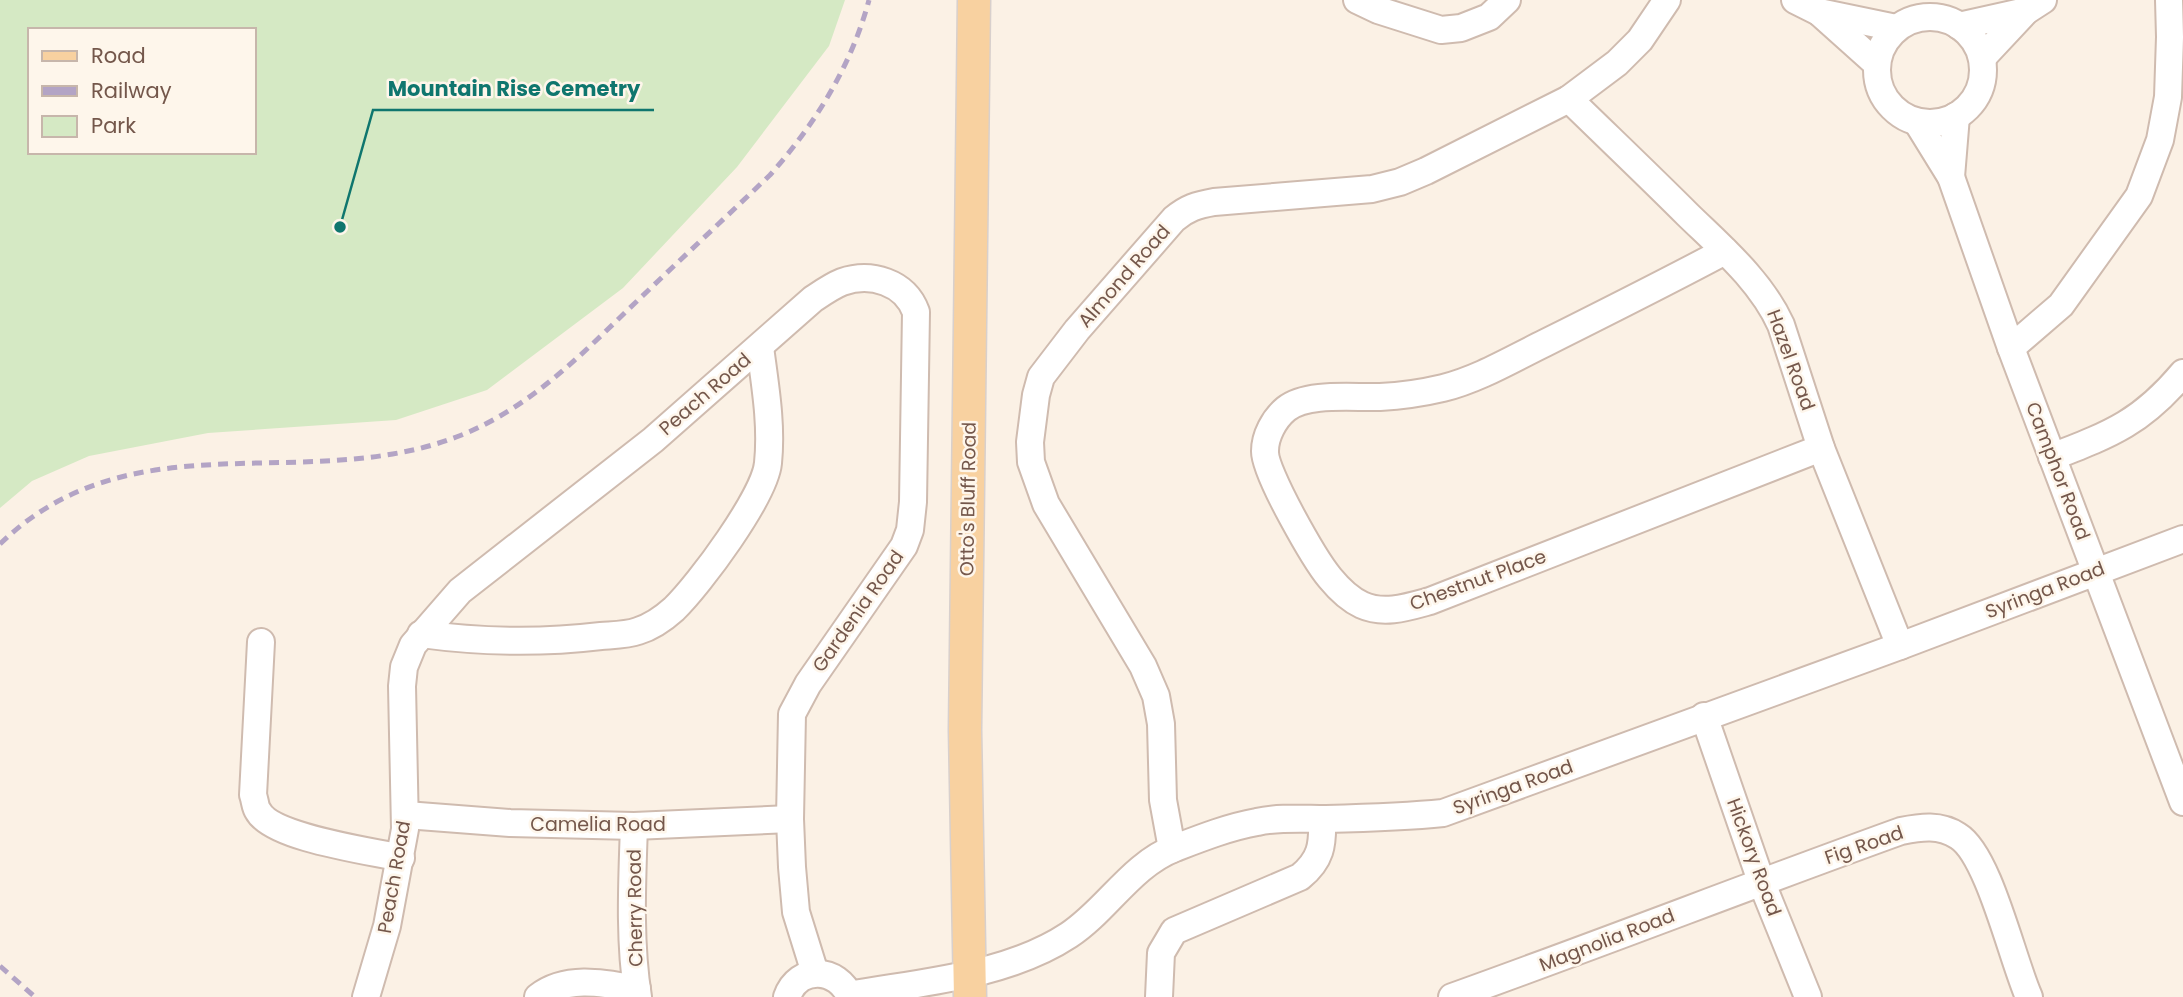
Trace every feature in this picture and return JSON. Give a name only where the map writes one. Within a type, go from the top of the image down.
[{"type":"main road","name":"Otto's Bluff Road","points":[[969,985],[965,730],[974,0]]},
{"type":"street","points":[[1357,0],[1378,10],[1441,30],[1461,28],[1489,17],[1507,0]]},
{"type":"street","points":[[1795,0],[1819,12],[1896,28]]},
{"type":"street","points":[[2011,348],[2061,305],[2138,196],[2160,140],[2168,97],[2169,0]]},
{"type":"street","name":"Almond Road","points":[[1172,849],[1163,800],[1161,724],[1156,696],[1143,666],[1045,503],[1031,462],[1033,414],[1041,377],[1077,330],[1174,219],[1186,209],[1205,204],[1372,189],[1400,182],[1569,99],[1617,63],[1640,40],[1658,5]]},
{"type":"street","points":[[1959,26],[2034,5]]},
{"type":"street","points":[[1982,58],[2034,5]]},
{"type":"street","points":[[1819,12],[1877,64]]},
{"type":"street","points":[[1939,17],[1959,26],[1973,40],[1982,58],[1983,75],[1979,91],[1970,106],[1956,116],[1937,123],[1917,122],[1899,114],[1886,100],[1878,82],[1877,64],[1883,44],[1896,28],[1916,18],[1939,17]]},
{"type":"street","name":"Hazel Road","points":[[1569,99],[1724,251],[1764,293],[1773,307],[1821,449],[1900,646]]},
{"type":"street","name":"Camphor Road","points":[[1951,177],[1956,116]]},
{"type":"street","name":"Camphor Road","points":[[1917,122],[1951,177],[2011,348],[2183,802]]},
{"type":"street","name":"Chestnut Place","points":[[1724,251],[1645,293],[1462,382],[1443,388],[1395,395],[1312,400],[1286,409],[1268,433],[1265,452],[1277,486],[1328,576],[1347,596],[1362,605],[1376,610],[1388,610],[1430,601],[1821,449]]},
{"type":"street","name":"Gardenia Road","points":[[760,347],[813,299],[839,283],[857,278],[871,278],[896,287],[904,292],[916,312],[913,502],[909,530],[904,546],[807,684],[792,714],[790,819],[796,912],[815,973]]},
{"type":"street","name":"Peach Road","points":[[421,634],[464,639],[572,640],[639,631],[658,622],[674,609],[705,573],[752,505],[762,485],[768,466],[768,416],[760,347]]},
{"type":"street","name":"Peach Road","points":[[366,997],[387,926],[401,858],[406,815],[402,718],[404,667],[413,645],[460,591],[479,574],[595,487],[760,347]]},
{"type":"street","points":[[2052,457],[2119,430],[2164,396],[2183,373]]},
{"type":"street","name":"Syringa Road","points":[[850,996],[969,985],[994,968],[1045,950],[1081,926],[1141,869],[1172,849],[1257,822],[1291,818],[1404,817],[1443,813],[2183,539]]},
{"type":"street","points":[[261,642],[253,795],[258,811],[277,827],[296,835],[401,858]]},
{"type":"street","name":"Hickory Road","points":[[1704,716],[1761,881],[1808,997]]},
{"type":"street","name":"Camelia Road","points":[[406,815],[510,823],[634,826],[790,819]]},
{"type":"street","points":[[1159,997],[1161,953],[1174,930],[1300,877],[1319,857],[1323,842],[1322,819]]},
{"type":"street","name":"Cherry Road","points":[[538,997],[548,990],[574,982],[603,983],[637,993],[632,904],[634,826]]},
{"type":"street","name":"Fig Road","points":[[1761,881],[1901,831],[1924,826],[1953,833],[1972,848],[1984,868],[2018,973],[2029,997]]},
{"type":"street","name":"Magnolia Road","points":[[1452,997],[1520,986],[1761,881]]},
{"type":"street","points":[[787,997],[796,982],[815,973],[834,977],[841,982],[850,996]]},
{"type":"green space","points":[[0,0],[845,0],[829,46],[737,167],[623,288],[487,390],[396,420],[208,433],[89,456],[32,481],[0,508]]},
{"type":"railway","points":[[0,544],[52,505],[106,481],[163,469],[341,460],[401,453],[459,436],[509,411],[574,361],[770,175],[802,136],[830,94],[852,48],[869,0]]},
{"type":"railway","points":[[0,966],[35,997]]},
{"type":"place","name":"Mountain Rise Cemetry","points":[[340,227]]}]
